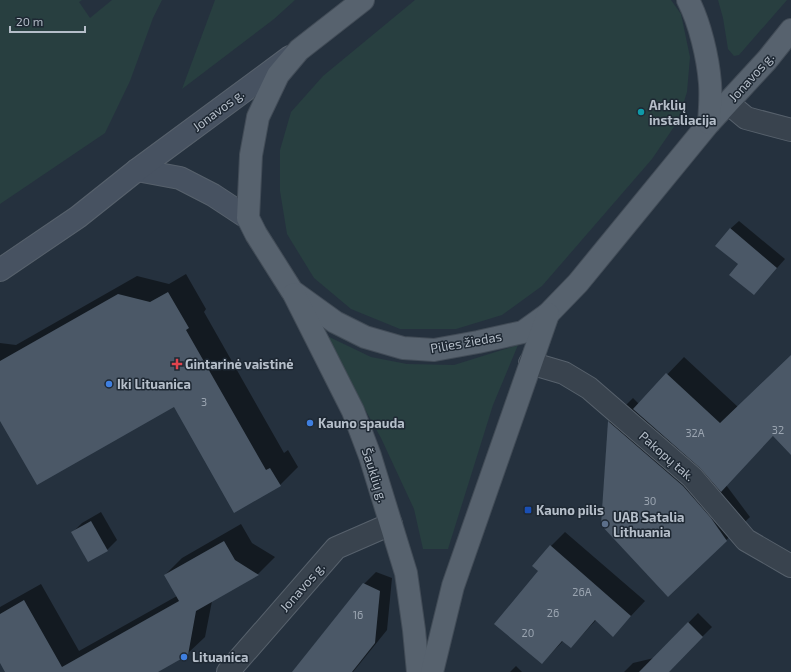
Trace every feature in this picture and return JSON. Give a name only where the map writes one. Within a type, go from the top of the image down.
[{"type":"main road","name":"Pilies žiedas","points":[[363,0],[299,50],[278,75],[258,117],[251,155],[248,186],[248,218],[256,234],[292,291],[336,322],[365,337],[403,348],[434,350],[523,332],[548,314],[578,283],[709,124]]},
{"type":"main road","points":[[688,0],[693,9],[707,58],[710,84],[709,124]]},
{"type":"main road","name":"Jonavos g.","points":[[709,124],[767,60],[791,30]]},
{"type":"main road","name":"Šauklių g.","points":[[292,291],[353,411],[370,456],[406,573],[418,672]]},
{"type":"main road","points":[[432,672],[453,586],[548,314]]},
{"type":"street","name":"Jonavos g.","points":[[0,270],[78,216],[137,170],[299,50]]},
{"type":"street","points":[[728,103],[746,118],[791,130]]},
{"type":"street","points":[[137,170],[180,178],[213,195],[248,218]]},
{"type":"street","name":"Pakopų tak.","points":[[530,363],[564,373],[589,388],[692,477],[746,540],[791,566]]},
{"type":"street","name":"Jonavos g.","points":[[228,672],[336,548],[392,524]]},
{"type":"green space","points":[[0,0],[82,0],[79,2],[90,18],[112,0],[162,0],[153,18],[130,81],[105,133],[0,204]]},
{"type":"green space","points":[[215,0],[295,0],[274,19],[182,89]]},
{"type":"green space","points":[[415,0],[671,0],[681,14],[690,57],[687,92],[678,121],[652,159],[542,286],[502,315],[456,329],[400,329],[351,309],[314,278],[287,234],[280,191],[280,150],[291,112],[323,76]]},
{"type":"green space","points":[[718,0],[787,0],[739,55],[734,56],[728,49],[723,18]]},
{"type":"green space","points":[[323,334],[371,357],[407,364],[454,365],[518,345],[493,405],[448,549],[423,549],[414,509],[381,438]]},
{"type":"building","points":[[730,228],[777,268],[754,295],[729,275],[738,264],[715,246]]},
{"type":"building","name":"Iki Lituanica","points":[[168,292],[189,328],[186,330],[266,470],[270,468],[281,486],[234,513],[174,407],[37,485],[0,421],[0,361],[118,294],[150,302]]},
{"type":"building","points":[[791,355],[791,455],[773,436],[721,492],[700,468],[633,409],[666,373],[720,423]]},
{"type":"building","points":[[608,421],[683,486],[711,518],[727,541],[668,597],[601,525]]},
{"type":"building","points":[[91,521],[108,551],[88,562],[71,532]]},
{"type":"building","points":[[224,541],[235,560],[259,575],[196,611],[188,655],[158,672],[5,672],[0,663],[0,614],[24,600],[62,667],[179,601],[164,575]]},
{"type":"building","points":[[550,545],[631,616],[613,637],[595,620],[571,648],[562,641],[542,664],[494,624],[538,571],[532,566]]},
{"type":"building","points":[[363,583],[380,591],[375,643],[352,672],[292,672]]},
{"type":"building","points":[[688,622],[703,637],[669,672],[639,672]]},
{"type":"place","name":"Arklių instaliacija","points":[[641,112]]},
{"type":"place","name":"Gintarinė vaistinė","points":[[177,364]]},
{"type":"place","name":"Iki Lituanica","points":[[109,384]]},
{"type":"place","name":"Kauno spauda","points":[[310,423]]},
{"type":"place","name":"Kauno pilis","points":[[528,510]]},
{"type":"place","name":"UAB Satalia Lithuania","points":[[605,524]]},
{"type":"place","name":"Lituanica","points":[[184,657]]}]
